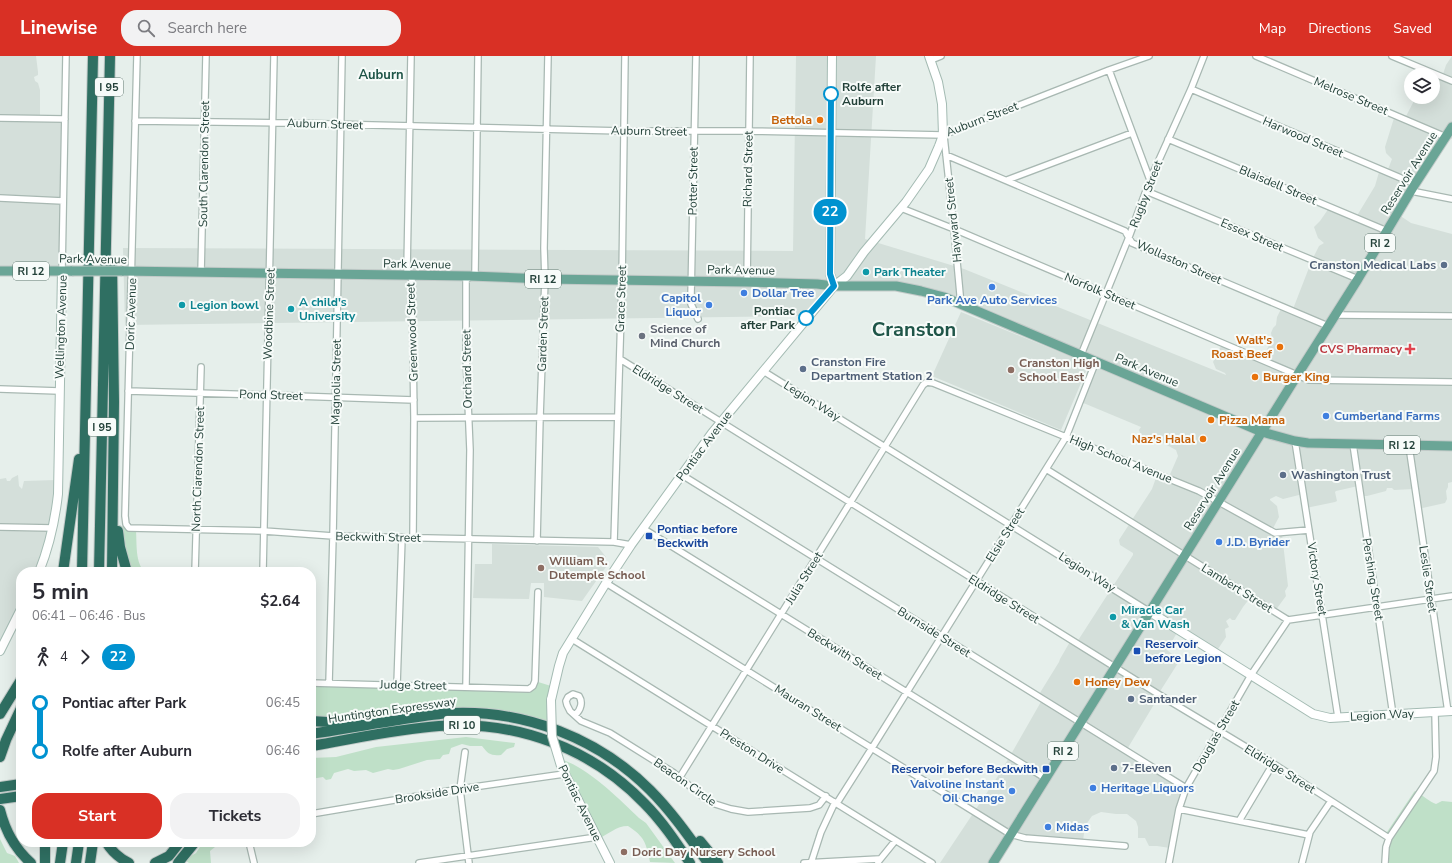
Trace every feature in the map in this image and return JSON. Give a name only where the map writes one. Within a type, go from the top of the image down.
[{"type":"highway","name":"I 95","points":[[82,567],[93,56]]},
{"type":"highway","name":"I 95","points":[[99,567],[110,56]]},
{"type":"highway","points":[[108,118],[117,530],[126,567]]},
{"type":"highway","points":[[112,567],[114,402]]},
{"type":"highway","points":[[64,567],[85,424]]},
{"type":"highway","points":[[0,714],[16,688]]},
{"type":"highway","name":"Huntington Expressway","points":[[316,733],[452,713],[473,713],[506,717],[538,724],[569,735],[598,750],[625,768],[650,790],[678,822],[708,863]]},
{"type":"highway","points":[[316,721],[338,722],[419,717]]},
{"type":"highway","points":[[0,757],[16,719]]},
{"type":"highway","name":"Huntington Expressway","points":[[316,745],[386,733],[440,726],[484,726],[505,728],[527,733],[562,745],[595,763],[630,789],[659,820],[690,863]]},
{"type":"highway","points":[[316,750],[386,733]]},
{"type":"highway","points":[[0,787],[16,785]]},
{"type":"highway","points":[[650,790],[682,819],[718,863]]},
{"type":"highway","points":[[0,799],[16,797]]},
{"type":"highway","points":[[0,810],[5,826],[16,845]]},
{"type":"highway","points":[[18,847],[30,862]]},
{"type":"highway","points":[[45,847],[45,863]]},
{"type":"highway","points":[[60,863],[62,847]]},
{"type":"highway","points":[[76,863],[78,847]]},
{"type":"highway","points":[[90,863],[92,847]]},
{"type":"highway","points":[[109,847],[113,853],[129,863]]},
{"type":"highway","points":[[155,863],[168,856],[176,847]]},
{"type":"highway","points":[[178,863],[190,847]]},
{"type":"highway","points":[[185,863],[196,847]]},
{"type":"main road","name":"Reservoir Avenue","points":[[993,863],[1358,279],[1413,187],[1452,127]]},
{"type":"main road","name":"Park Avenue","points":[[0,271],[122,271],[470,276],[545,280],[747,282],[817,284],[834,286],[903,287],[944,297],[1262,432],[1296,441],[1409,446],[1452,446]]},
{"type":"street","name":"Wellington Avenue","points":[[42,567],[49,546],[58,494],[66,56]]},
{"type":"street","name":"Doric Avenue","points":[[126,524],[137,56]]},
{"type":"street","name":"South Clarendon Street","points":[[201,273],[206,56]]},
{"type":"street","name":"Woodbine Street","points":[[263,567],[274,56]]},
{"type":"street","name":"Magnolia Street","points":[[329,683],[342,56]]},
{"type":"street","name":"Greenwood Street","points":[[411,56],[407,263],[409,276],[412,280],[414,400],[413,537]]},
{"type":"street","name":"Orchard Street","points":[[466,686],[470,450],[466,355],[466,280],[475,273],[478,56]]},
{"type":"street","name":"Garden Street","points":[[537,541],[545,280],[544,248],[548,56]]},
{"type":"street","name":"Grace Street","points":[[614,542],[622,280],[625,56]]},
{"type":"street","name":"Potter Street","points":[[696,56],[691,304],[698,319]]},
{"type":"street","name":"Richard Street","points":[[747,282],[750,56]]},
{"type":"street","points":[[832,56],[830,274],[834,286]]},
{"type":"street","points":[[930,58],[941,56]]},
{"type":"street","name":"Auburn Street","points":[[135,121],[623,131],[749,131],[944,135],[1108,70],[1149,56]]},
{"type":"street","name":"Rugby Street","points":[[1081,355],[1129,237],[1150,180],[1191,89],[1204,56]]},
{"type":"street","name":"Melrose Street","points":[[1256,56],[1446,137]]},
{"type":"street","points":[[1392,56],[1452,81]]},
{"type":"street","name":"Pontiac Avenue","points":[[610,863],[562,770],[552,736],[551,700],[563,653],[606,582],[631,545],[721,422],[834,286],[847,276],[864,252],[901,208],[929,169],[944,135],[942,104],[939,87],[930,58]]},
{"type":"street","points":[[1108,70],[1150,180]]},
{"type":"street","name":"Harwood Street","points":[[1191,89],[1413,187],[1452,200]]},
{"type":"street","points":[[0,118],[64,119]]},
{"type":"street","points":[[1007,180],[1132,133]]},
{"type":"street","name":"Hayward Street","points":[[944,135],[961,305]]},
{"type":"street","name":"Blaisdell Street","points":[[1168,139],[1387,231]]},
{"type":"street","name":"Wollaston Street","points":[[946,155],[1126,232],[1132,243],[1328,326]]},
{"type":"street","name":"Essex Street","points":[[1146,191],[1358,279]]},
{"type":"street","points":[[0,198],[63,201]]},
{"type":"street","name":"Norfolk Street","points":[[901,208],[1106,293],[1309,380],[1452,382]]},
{"type":"street","points":[[1336,314],[1452,316]]},
{"type":"street","name":"Eldridge Street","points":[[620,359],[1273,764],[1389,838]]},
{"type":"street","name":"Elsie Street","points":[[811,863],[820,832],[836,803],[942,637],[1066,437],[1096,361]]},
{"type":"street","name":"North Ciarendon Street","points":[[195,567],[201,367]]},
{"type":"street","name":"Legion Way","points":[[763,371],[1312,714],[1322,717],[1338,717],[1450,711]]},
{"type":"street","name":"High School Avenue","points":[[930,382],[1199,491],[1275,533],[1309,530]]},
{"type":"street","name":"Julia Street","points":[[680,778],[924,385],[930,382]]},
{"type":"street","points":[[0,389],[59,391]]},
{"type":"street","name":"Pond Street","points":[[128,391],[266,394],[414,400]]},
{"type":"street","points":[[414,418],[618,418]]},
{"type":"street","name":"Victory Street","points":[[1296,441],[1338,717]]},
{"type":"street","name":"Pershing Street","points":[[1352,444],[1393,715]]},
{"type":"street","name":"Leslie Street","points":[[1409,446],[1431,599],[1450,711]]},
{"type":"street","name":"Lambert Street","points":[[1046,470],[1288,620]]},
{"type":"street","name":"Burnside Street","points":[[682,475],[1186,788]]},
{"type":"street","name":"Beckwith Street","points":[[126,524],[129,528],[264,531],[333,536],[614,542],[631,545]]},
{"type":"street","points":[[0,527],[53,528]]},
{"type":"street","name":"Beckwith Street","points":[[644,529],[1045,778]]},
{"type":"street","points":[[397,685],[402,537]]},
{"type":"street","name":"Mauran Street","points":[[606,582],[1010,834],[1024,838],[1125,846]]},
{"type":"street","name":"Judge Street","points":[[316,683],[466,686],[529,689],[533,686],[535,681],[538,592]]},
{"type":"street","points":[[1288,620],[1452,596]]},
{"type":"street","points":[[0,651],[16,619]]},
{"type":"street","name":"Douglas Street","points":[[1169,863],[1178,809],[1186,788],[1251,675],[1288,620]]},
{"type":"street","name":"Preston Drive","points":[[572,639],[932,863]]},
{"type":"street","points":[[1386,863],[1386,847],[1389,838],[1434,771],[1436,757],[1434,713]]},
{"type":"street","name":"Beacon Circle","points":[[575,715],[586,724],[608,732],[680,778],[711,802],[727,808],[753,812],[810,808],[819,805],[826,796]]},
{"type":"street","points":[[465,752],[460,789],[469,863]]},
{"type":"street","points":[[1239,821],[1273,764]]},
{"type":"street","name":"Brookside Drive","points":[[316,813],[562,770]]},
{"type":"street","points":[[1302,863],[1309,835],[1331,801]]},
{"type":"street","points":[[1178,809],[1309,835]]},
{"type":"street","points":[[419,863],[597,838]]},
{"type":"street","points":[[804,863],[878,861],[895,841]]},
{"type":"street","points":[[251,847],[254,863]]},
{"type":"shaded area","points":[[0,56],[36,56],[38,75],[34,77],[40,90],[40,117],[64,119],[62,271],[0,270]]},
{"type":"shaded area","points":[[796,56],[876,56],[865,239],[964,269],[1226,375],[1225,373],[1216,369],[1213,362],[1222,344],[1262,360],[1272,339],[1271,333],[1276,325],[1277,317],[1282,307],[1293,309],[1312,260],[1319,246],[1324,243],[1318,238],[1314,227],[1329,208],[1355,219],[1375,186],[1379,172],[1381,170],[1387,172],[1392,159],[1386,153],[1385,147],[1394,118],[1404,120],[1412,104],[1440,104],[1440,76],[1442,77],[1446,65],[1452,56],[1452,139],[1447,137],[1399,215],[1411,223],[1452,234],[1452,482],[1448,483],[1446,491],[1447,499],[1445,503],[1418,509],[1414,489],[1394,490],[1392,488],[1387,488],[1386,491],[1367,496],[1360,496],[1358,486],[1336,491],[1337,501],[1335,502],[1306,508],[1303,494],[1283,499],[1276,496],[1270,499],[1277,506],[1279,517],[1271,532],[1282,534],[1288,586],[1285,591],[1286,596],[1275,611],[1250,598],[1235,620],[1230,618],[1226,621],[1229,627],[1225,629],[1226,637],[1216,652],[1178,631],[1167,650],[1177,658],[1178,663],[1126,751],[1182,786],[1180,806],[1170,848],[1149,846],[1145,838],[1138,838],[1138,827],[1136,821],[1127,814],[1101,812],[1092,816],[1085,826],[1083,841],[1012,838],[996,863],[940,863],[1010,756],[1042,700],[1038,696],[1071,640],[1077,642],[1133,555],[1133,553],[1120,545],[1119,540],[1152,489],[1157,475],[1168,479],[1178,456],[1176,450],[1163,443],[1142,438],[1139,430],[1141,427],[1081,402],[1097,362],[959,304],[882,284],[824,289],[808,316],[125,325],[123,248],[793,251]]},
{"type":"shaded area","name":"Cranston High School East","points":[[961,312],[1089,364],[1061,430],[932,376]]},
{"type":"shaded area","points":[[18,475],[19,486],[22,489],[24,481],[56,480],[56,500],[41,567],[16,567],[16,620],[0,651],[0,479],[6,478],[7,481],[10,481]]},
{"type":"shaded area","points":[[492,544],[598,547],[606,557],[606,567],[582,601],[544,597],[544,583],[531,583],[529,599],[473,598],[475,564],[492,564]]},
{"type":"green space","points":[[116,524],[136,531],[138,558],[142,567],[125,567]]},
{"type":"green space","points":[[535,681],[551,686],[550,723],[498,711],[476,708],[457,708],[375,718],[316,720],[316,683],[530,687]]},
{"type":"green space","points":[[466,737],[515,743],[514,747],[507,749],[501,755],[490,754],[482,746],[462,744],[451,748],[449,754],[443,755],[440,759],[427,760],[399,769],[388,769],[373,773],[366,770],[354,771],[348,769],[334,773],[331,779],[326,780],[323,777],[316,778],[316,758],[336,757],[376,747]]},
{"type":"green space","points":[[557,758],[580,768],[612,792],[646,823],[675,863],[650,862],[644,841],[628,826],[616,829],[598,839]]},
{"type":"green space","points":[[1415,791],[1436,804],[1442,801],[1452,802],[1452,863],[1384,863],[1385,835]]},
{"type":"green space","points":[[0,839],[7,853],[15,856],[19,863],[0,863]]},
{"type":"green space","points":[[200,847],[215,847],[210,851],[211,863],[189,863],[184,860],[196,853]]},
{"type":"bus line","name":"22","points":[[806,318],[834,286],[830,274],[831,94]]},
{"type":"place","name":"Rolfe after Auburn","points":[[831,94]]},
{"type":"place","name":"Bettola","points":[[820,120]]},
{"type":"place","name":"Cranston Medical Labs","points":[[1444,265]]},
{"type":"place","name":"Park Theater","points":[[866,272]]},
{"type":"place","name":"Park Ave Auto Services","points":[[992,287]]},
{"type":"place","name":"Dollar Tree","points":[[744,293]]},
{"type":"place","name":"Legion bowl","points":[[182,305]]},
{"type":"place","name":"Capitol Liquor","points":[[709,305]]},
{"type":"place","name":"A child's University","points":[[291,309]]},
{"type":"place","name":"Pontiac after Park","points":[[806,318]]},
{"type":"place","name":"Science of Mind Church","points":[[642,336]]},
{"type":"place","name":"Walt's Roast Beef","points":[[1280,347]]},
{"type":"place","name":"CVS Pharmacy","points":[[1410,349]]},
{"type":"place","name":"Cranston Fire Department Station 2","points":[[803,369]]},
{"type":"place","name":"Cranston High School East","points":[[1011,370]]},
{"type":"place","name":"Burger King","points":[[1255,377]]},
{"type":"place","name":"Cumberland Farms","points":[[1326,416]]},
{"type":"place","name":"Pizza Mama","points":[[1211,420]]},
{"type":"place","name":"Naz's Halal","points":[[1203,439]]},
{"type":"place","name":"Washington Trust","points":[[1283,475]]},
{"type":"place","name":"Pontiac before Beckwith","points":[[649,536]]},
{"type":"place","name":"J.D. Byrider","points":[[1219,542]]},
{"type":"place","name":"William R. Dutemple School","points":[[541,568]]},
{"type":"place","name":"Miracle Car & Van Wash","points":[[1113,617]]},
{"type":"place","name":"Reservoir before Legion","points":[[1137,651]]},
{"type":"place","name":"Honey Dew","points":[[1077,682]]},
{"type":"place","name":"Santander","points":[[1131,699]]},
{"type":"place","name":"7-Eleven","points":[[1114,768]]},
{"type":"place","name":"Reservoir before Beckwith","points":[[1046,769]]},
{"type":"place","name":"Heritage Liquors","points":[[1093,788]]},
{"type":"place","name":"Valvoline Instant Oil Change","points":[[1012,791]]},
{"type":"place","name":"Midas","points":[[1048,827]]},
{"type":"place","name":"Doric Day Nursery School","points":[[624,852]]},
{"type":"district","name":"Auburn","points":[[381,75]]},
{"type":"district","name":"Cranston","points":[[914,329]]}]
